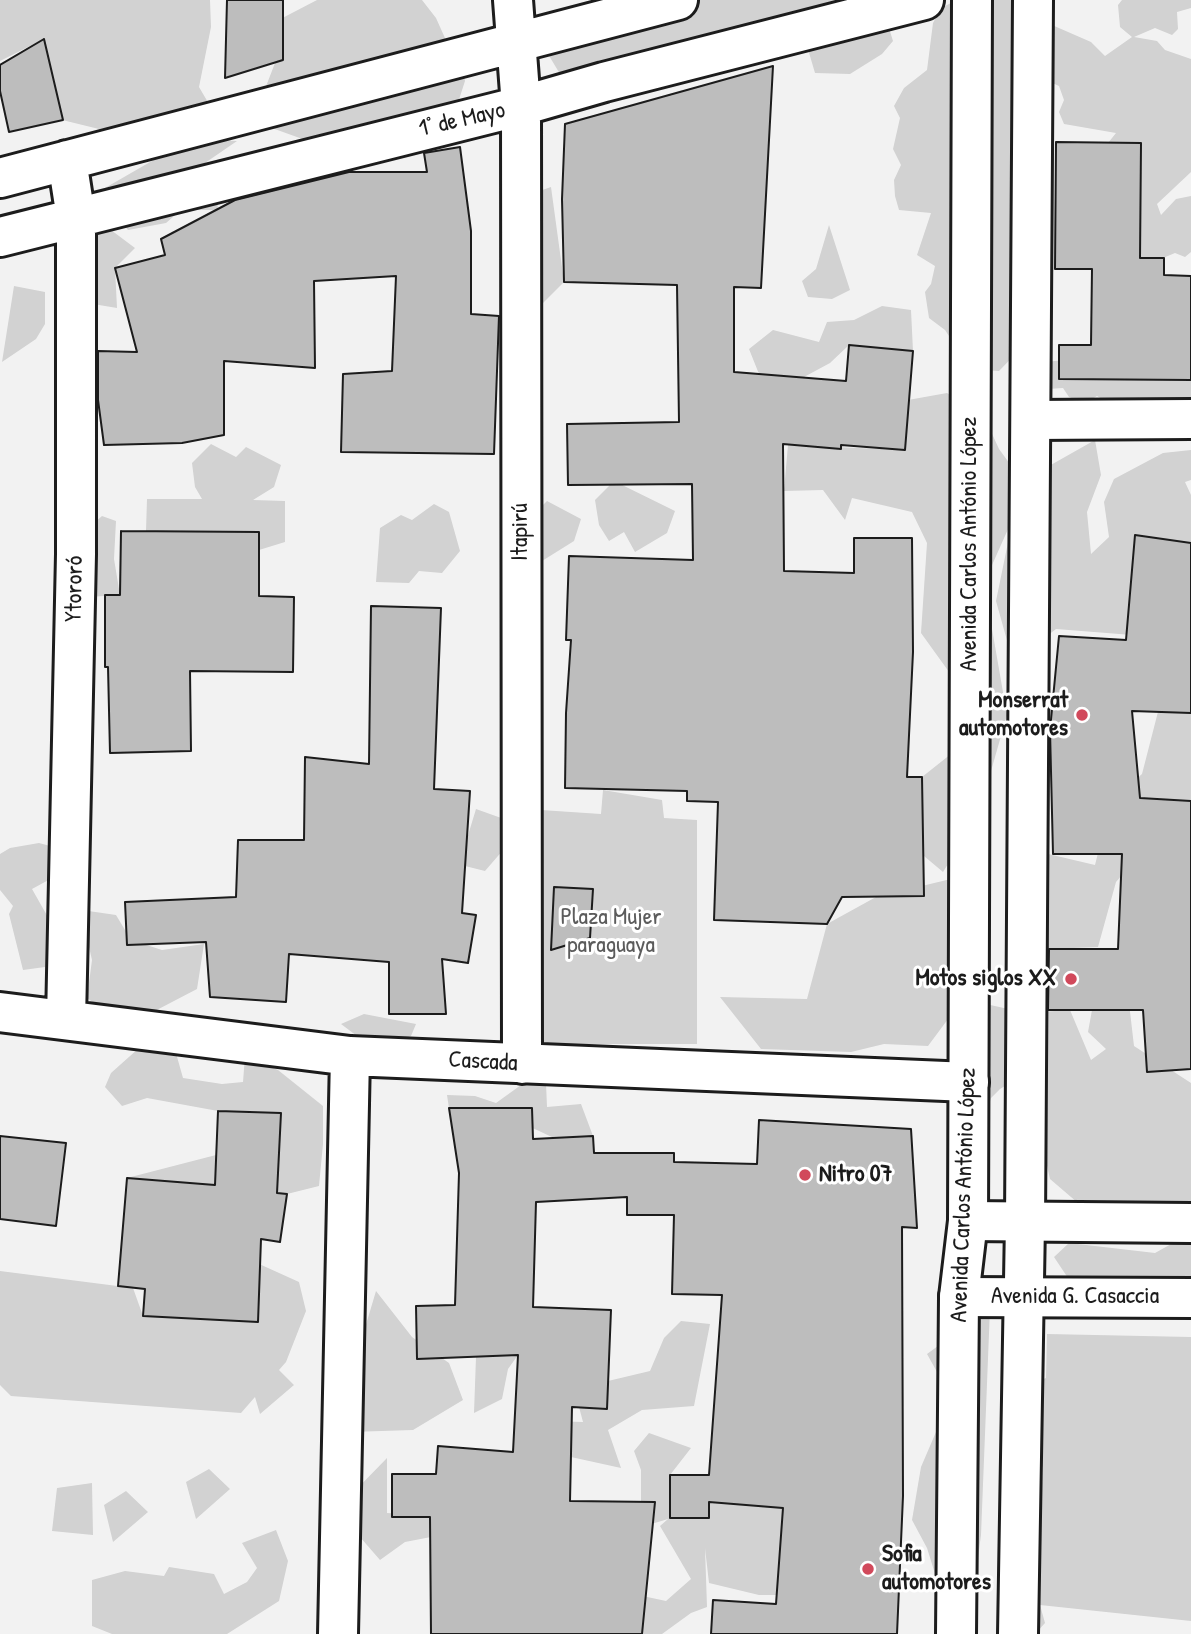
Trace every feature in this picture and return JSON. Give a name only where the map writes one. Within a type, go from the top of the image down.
[{"type":"street","name":"Itapirú","points":[[513,0],[521,106],[522,1064]]},
{"type":"street","points":[[0,178],[678,0]]},
{"type":"street","name":"1° de Mayo","points":[[0,237],[521,106],[924,0]]},
{"type":"street","name":"Avenida Carlos António López","points":[[956,1634],[959,1297],[968,1221],[972,0]]},
{"type":"street","points":[[1018,1634],[1025,1222],[1033,0]]},
{"type":"street","name":"Ytororó","points":[[66,1020],[76,554],[76,218],[67,160]]},
{"type":"street","points":[[1031,420],[1191,419]]},
{"type":"street","name":"Cascada","points":[[0,1012],[350,1056],[969,1082]]},
{"type":"street","points":[[338,1634],[350,1056]]},
{"type":"street","points":[[968,1221],[1191,1223]]},
{"type":"street","name":"Avenida G. Casaccia","points":[[959,1297],[1191,1298]]},
{"type":"green space","points":[[0,0],[210,0],[211,27],[199,87],[216,116],[99,129],[54,118],[44,39],[0,61]]},
{"type":"green space","points":[[317,0],[422,0],[436,18],[449,47],[460,55],[465,81],[452,121],[308,141],[258,123],[258,107],[275,63],[269,25]]},
{"type":"green space","points":[[699,0],[847,0],[604,82],[560,74],[539,39]]},
{"type":"green space","points":[[957,0],[1032,0],[1032,38],[1052,25],[1091,42],[1105,56],[1132,37],[1120,27],[1118,5],[1122,0],[1191,0],[1191,8],[1177,12],[1178,29],[1172,35],[1155,28],[1134,37],[1157,41],[1165,50],[1191,59],[1191,172],[1157,204],[1161,215],[1176,199],[1191,196],[1191,252],[1185,257],[1175,253],[1151,263],[1130,253],[1104,148],[1116,133],[1064,124],[1059,112],[1064,100],[1059,86],[1048,81],[1031,338],[999,371],[971,369],[945,330],[929,318],[925,292],[931,284],[935,266],[917,255],[931,213],[899,210],[895,196],[894,180],[901,165],[893,149],[900,118],[894,106],[904,88],[927,70],[933,23],[941,8]]},
{"type":"green space","points":[[884,12],[893,41],[882,54],[850,74],[815,73],[802,29]]},
{"type":"green space","points":[[190,139],[237,141],[205,163],[216,182],[218,210],[181,210],[166,223],[128,230],[110,208],[105,188]]},
{"type":"green space","points":[[551,187],[564,282],[539,307],[528,195]]},
{"type":"green space","points":[[103,224],[135,248],[115,268],[117,308],[93,304],[82,232]]},
{"type":"green space","points":[[829,225],[850,290],[832,299],[808,297],[802,281],[816,269]]},
{"type":"green space","points":[[14,286],[45,292],[45,324],[36,339],[2,362]]},
{"type":"green space","points":[[882,306],[911,310],[913,351],[849,345],[830,363],[804,377],[759,374],[749,349],[773,330],[819,342],[827,322],[854,320]]},
{"type":"green space","points":[[1064,360],[1191,374],[1191,411],[1109,403],[1097,396],[1085,403],[1069,397],[1063,388],[1048,389],[1046,362]]},
{"type":"green space","points":[[947,393],[982,412],[999,449],[1018,475],[1049,466],[1095,440],[1101,475],[1087,512],[1091,554],[1109,537],[1104,502],[1114,479],[1163,453],[1191,450],[1191,480],[1185,482],[1191,495],[1191,664],[1132,635],[1056,629],[1013,662],[996,601],[1013,518],[984,583],[1007,715],[989,778],[990,796],[943,872],[924,856],[922,777],[956,750],[957,683],[921,633],[927,543],[912,512],[852,498],[845,520],[823,490],[784,491],[788,445],[904,450],[908,400]]},
{"type":"green space","points":[[211,444],[236,457],[246,447],[281,465],[274,487],[253,500],[285,501],[285,542],[259,550],[259,532],[146,531],[147,499],[202,499],[195,487],[192,463]]},
{"type":"green space","points":[[614,481],[675,511],[667,533],[635,552],[624,532],[609,541],[599,525],[595,500]]},
{"type":"green space","points":[[547,501],[581,519],[574,541],[542,561],[531,545],[528,520]]},
{"type":"green space","points":[[434,504],[449,512],[460,551],[442,573],[419,571],[409,583],[376,582],[380,528],[401,515],[412,520]]},
{"type":"green space","points":[[102,516],[116,521],[114,559],[120,595],[88,597],[94,523]]},
{"type":"green space","points":[[1191,676],[1191,801],[1177,811],[1116,882],[1098,947],[1048,949],[1038,906],[1044,853],[1095,865],[1111,801],[1142,774],[1160,704]]},
{"type":"green space","name":"Plaza Mujer paraguaya","points":[[603,790],[662,800],[664,818],[697,820],[697,1044],[524,1044],[526,809],[601,814]]},
{"type":"green space","points":[[476,809],[504,819],[504,849],[485,871],[465,866],[466,842]]},
{"type":"green space","points":[[39,843],[54,847],[54,877],[32,889],[53,926],[45,967],[23,970],[9,914],[13,906],[0,890],[0,854],[10,848]]},
{"type":"green space","points":[[955,878],[954,1011],[928,1046],[884,1044],[851,1052],[761,1049],[720,997],[807,999],[827,924],[876,897]]},
{"type":"green space","points":[[68,908],[116,915],[131,940],[162,950],[204,944],[197,989],[126,1026],[87,998],[92,960],[89,947]]},
{"type":"green space","points":[[977,1002],[1026,1013],[1070,1010],[1091,1060],[1106,1049],[1088,1032],[1092,1010],[1129,1003],[1134,1046],[1191,1083],[1191,1203],[1175,1201],[1128,1222],[1078,1203],[1050,1179],[1026,1073],[991,1098],[976,1147]]},
{"type":"green space","points":[[364,1014],[416,1024],[411,1036],[377,1051],[341,1024]]},
{"type":"green space","points":[[170,1032],[183,1078],[222,1084],[243,1082],[245,1056],[278,1070],[323,1106],[319,1186],[287,1194],[127,1178],[216,1155],[280,1113],[218,1111],[147,1098],[122,1106],[105,1087],[111,1073],[139,1048]]},
{"type":"green space","points":[[546,1083],[547,1107],[581,1104],[593,1136],[554,1138],[522,1123],[454,1141],[447,1095],[475,1096],[496,1103],[521,1085]]},
{"type":"green space","points":[[1191,1233],[1191,1295],[1068,1278],[1054,1257],[1069,1243],[1155,1253]]},
{"type":"green space","points":[[257,1263],[299,1282],[306,1311],[286,1362],[279,1370],[294,1385],[260,1414],[255,1397],[241,1413],[11,1396],[0,1385],[0,1271],[133,1288],[143,1316]]},
{"type":"green space","points":[[376,1291],[412,1337],[449,1363],[463,1400],[413,1430],[350,1432],[362,1338]]},
{"type":"green space","points":[[990,1308],[981,1535],[974,1587],[978,1634],[942,1634],[950,1622],[927,1548],[912,1520],[921,1467],[951,1397],[927,1354]]},
{"type":"green space","points":[[681,1321],[710,1324],[694,1406],[642,1410],[608,1430],[621,1468],[571,1457],[548,1421],[583,1422],[579,1407],[608,1381],[650,1371],[664,1338]]},
{"type":"green space","points":[[1047,1334],[1191,1337],[1191,1621],[1040,1605],[1045,1623],[1036,1633],[1026,1493],[1042,1487],[1043,1466],[1038,1470],[1014,1391],[1046,1378]]},
{"type":"green space","points":[[518,1355],[508,1369],[502,1399],[474,1413],[476,1357]]},
{"type":"green space","points":[[649,1433],[691,1448],[670,1475],[670,1518],[708,1502],[783,1502],[780,1546],[806,1549],[793,1595],[759,1595],[709,1583],[705,1548],[707,1607],[691,1613],[662,1634],[598,1634],[624,1592],[666,1601],[691,1579],[660,1526],[668,1519],[648,1525],[641,1506],[641,1470],[634,1451]]},
{"type":"green space","points":[[387,1458],[387,1513],[445,1517],[431,1537],[405,1542],[380,1560],[360,1537],[349,1497]]},
{"type":"green space","points":[[209,1469],[230,1489],[196,1519],[186,1482]]},
{"type":"green space","points":[[92,1483],[93,1535],[52,1531],[57,1488]]},
{"type":"green space","points":[[126,1491],[148,1512],[113,1542],[104,1505]]},
{"type":"green space","points":[[276,1530],[288,1561],[279,1601],[227,1634],[112,1634],[92,1626],[92,1580],[125,1571],[164,1576],[169,1567],[214,1574],[224,1594],[247,1582],[257,1568],[242,1543]]},
{"type":"building","points":[[227,0],[283,0],[283,60],[225,78]]},
{"type":"building","points":[[44,39],[63,120],[9,132],[0,91],[0,65]]},
{"type":"building","points":[[773,66],[761,288],[734,287],[734,372],[846,381],[849,345],[913,351],[905,450],[841,445],[841,449],[783,444],[784,571],[854,573],[854,538],[912,538],[913,652],[907,777],[922,777],[924,896],[842,897],[827,924],[714,920],[718,802],[687,801],[687,791],[565,788],[571,640],[566,640],[569,556],[693,560],[692,484],[568,485],[567,424],[679,422],[677,285],[564,282],[562,199],[565,124]]},
{"type":"building","points":[[1056,142],[1141,143],[1140,258],[1164,258],[1164,275],[1191,276],[1191,380],[1059,379],[1059,345],[1091,345],[1092,269],[1055,269]]},
{"type":"building","points":[[460,147],[471,231],[471,314],[499,316],[494,454],[341,452],[343,374],[392,371],[396,276],[314,281],[315,368],[224,361],[224,435],[182,443],[104,445],[98,400],[98,351],[137,352],[115,268],[165,255],[161,239],[235,200],[349,172],[427,172],[424,153]]},
{"type":"building","points":[[121,531],[259,532],[259,596],[294,597],[293,672],[190,671],[191,751],[110,753],[108,667],[105,667],[105,595],[120,595]]},
{"type":"building","points":[[1135,535],[1191,543],[1191,713],[1132,711],[1140,798],[1191,801],[1191,1069],[1147,1072],[1143,1010],[1048,1010],[1049,949],[1118,949],[1122,854],[1053,854],[1050,730],[1059,636],[1126,640]]},
{"type":"building","points":[[371,606],[441,608],[434,789],[470,791],[462,913],[476,915],[468,963],[442,959],[446,1014],[389,1014],[389,962],[289,954],[286,1002],[210,997],[206,942],[127,945],[125,902],[236,897],[238,840],[304,840],[305,757],[369,764]]},
{"type":"building","points":[[554,887],[593,889],[590,938],[551,950]]},
{"type":"building","points":[[449,1108],[532,1108],[533,1139],[593,1136],[594,1153],[674,1153],[674,1162],[757,1164],[759,1120],[911,1129],[917,1228],[902,1227],[903,1496],[897,1634],[711,1634],[713,1600],[776,1604],[783,1508],[709,1502],[709,1518],[670,1518],[670,1475],[709,1475],[722,1295],[672,1294],[674,1215],[627,1215],[627,1197],[536,1202],[533,1307],[611,1310],[607,1409],[572,1407],[570,1501],[655,1502],[642,1634],[431,1634],[430,1517],[392,1517],[392,1474],[436,1474],[438,1446],[513,1452],[518,1355],[417,1359],[416,1306],[455,1305],[459,1173]]},
{"type":"building","points":[[218,1111],[281,1113],[277,1193],[287,1194],[280,1242],[261,1239],[258,1322],[143,1316],[145,1289],[118,1286],[127,1178],[215,1185]]},
{"type":"building","points":[[0,1136],[66,1143],[56,1226],[0,1219]]},
{"type":"place","name":"Monserrat automotores","points":[[1082,715]]},
{"type":"place","name":"Motos siglos XX","points":[[1071,979]]},
{"type":"place","name":"Nitro 07","points":[[805,1175]]},
{"type":"place","name":"Sofia automotores","points":[[868,1569]]}]
